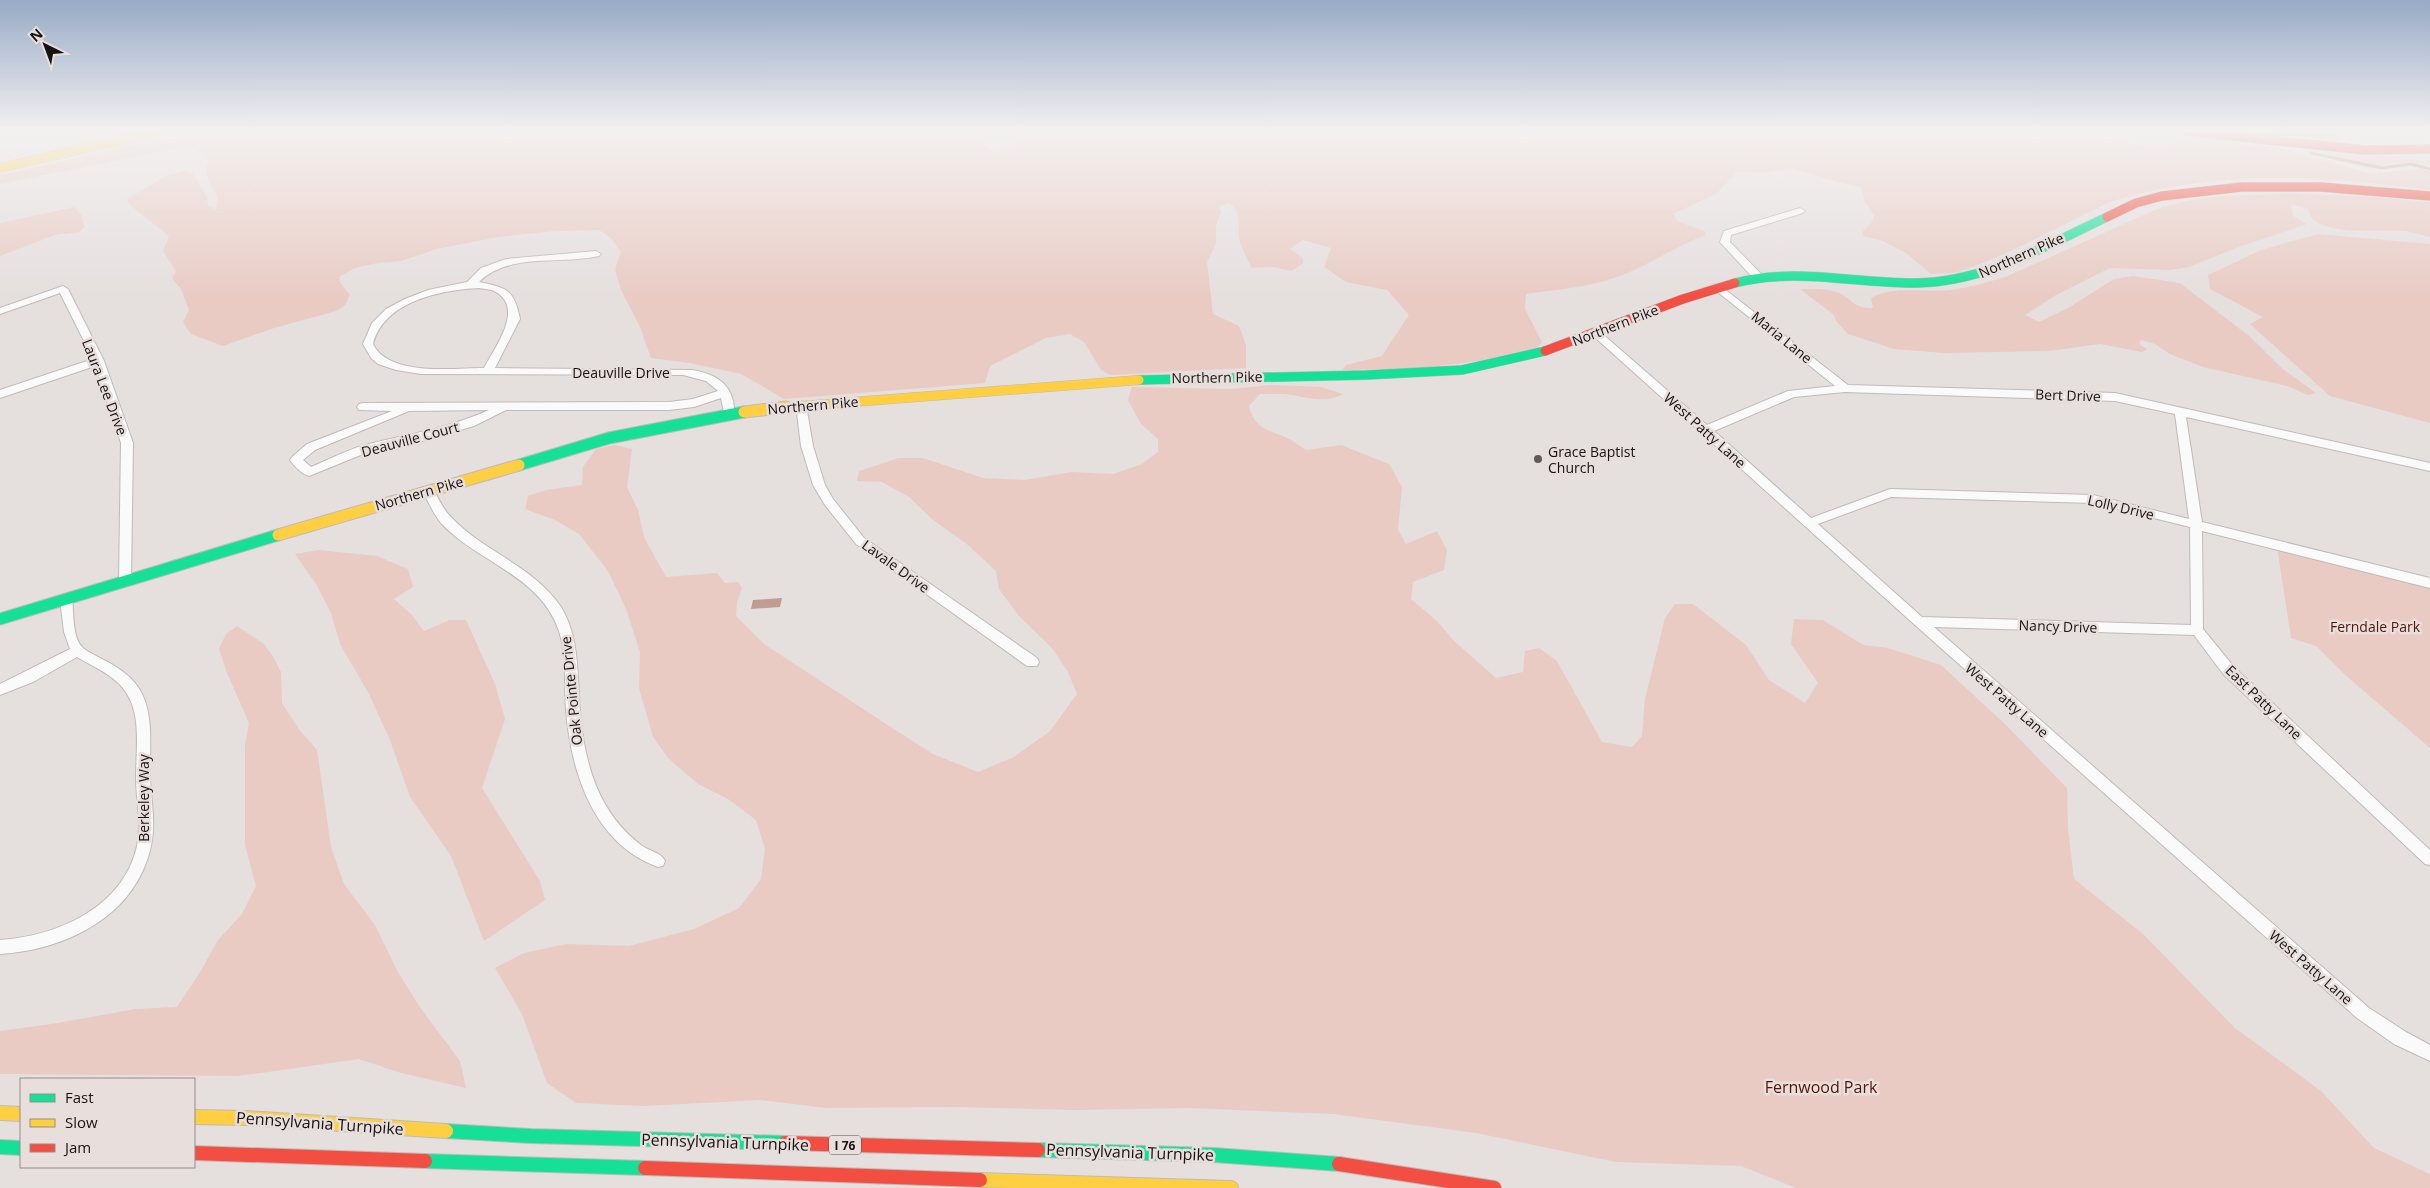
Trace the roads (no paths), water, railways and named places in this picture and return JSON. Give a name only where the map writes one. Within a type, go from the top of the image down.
[{"type":"main road","name":"Northern Pike","points":[[0,619],[125,580],[609,438],[729,414],[800,405],[1162,378],[1435,372],[1486,366],[1522,358],[1718,287],[1759,278],[1820,276],[1897,283],[1957,280],[2004,265],[2136,202],[2192,191],[2242,187],[2321,187],[2430,196]]},
{"type":"main road","points":[[0,1113],[20,1114]]},
{"type":"main road","name":"Pennsylvania Turnpike","points":[[195,1117],[245,1118],[531,1136],[1214,1154],[1333,1163],[1494,1188]]},
{"type":"main road","points":[[0,1147],[20,1148]]},
{"type":"main road","name":"Pennsylvania Turnpike","points":[[195,1153],[1231,1188]]},
{"type":"street","points":[[1759,278],[1725,242],[1727,233],[1800,211]]},
{"type":"street","name":"Deauville Drive","points":[[470,284],[485,270],[506,262],[596,254]]},
{"type":"street","name":"Deauville Drive","points":[[488,371],[512,327],[516,311],[510,298],[494,288],[470,284],[432,291],[401,304],[377,323],[368,344],[377,358],[386,364],[402,368],[488,371],[683,372],[713,378],[725,393]]},
{"type":"street","name":"Maria Lane","points":[[1718,287],[1845,388]]},
{"type":"street","name":"Laura Lee Drive","points":[[0,311],[63,289],[99,362],[127,443],[125,580]]},
{"type":"street","name":"West Patty Lane","points":[[1595,333],[1810,523],[1918,622],[2363,1013],[2400,1038],[2430,1053]]},
{"type":"street","points":[[0,394],[99,362]]},
{"type":"street","name":"Bert Drive","points":[[1706,430],[1792,394],[1845,388],[2115,397],[2430,467]]},
{"type":"street","points":[[725,393],[729,414]]},
{"type":"street","name":"Deauville Court","points":[[363,407],[669,406],[694,403],[725,393]]},
{"type":"street","name":"Lavale Drive","points":[[800,405],[807,446],[820,485],[829,502],[860,541],[875,554],[1032,662]]},
{"type":"street","name":"Deauville Court","points":[[412,407],[311,447],[296,460],[308,472],[366,449],[461,425],[508,406]]},
{"type":"street","points":[[2180,410],[2196,525],[2197,630]]},
{"type":"street","name":"Oak Pointe Drive","points":[[428,490],[447,522],[525,574],[550,601],[565,631],[572,674],[575,737],[587,779],[608,820],[625,841],[638,851],[658,861]]},
{"type":"street","name":"Lolly Drive","points":[[1810,523],[1890,493],[2092,498],[2430,583]]},
{"type":"street","points":[[0,690],[41,672],[78,651],[72,638],[66,598]]},
{"type":"street","name":"Nancy Drive","points":[[1918,622],[2197,630]]},
{"type":"street","name":"East Patty Lane","points":[[2197,630],[2229,671],[2430,860]]},
{"type":"street","name":"Berkeley Way","points":[[0,947],[15,947],[50,940],[91,919],[109,904],[133,877],[142,854],[144,845],[143,728],[138,702],[129,685],[115,672],[78,651]]},
{"type":"place","name":"Grace Baptist Church","points":[[1538,459]]},
{"type":"park label","name":"Ferndale Park","points":[[2375,626]]},
{"type":"park label","name":"Fernwood Park","points":[[1821,1087]]}]
